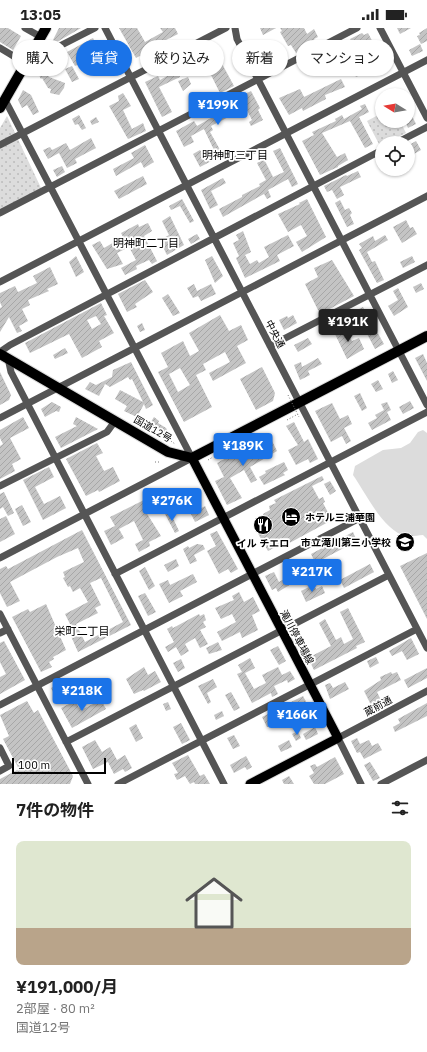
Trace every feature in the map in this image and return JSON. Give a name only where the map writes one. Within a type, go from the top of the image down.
[{"type":"highway","points":[[39,40],[46,28]]},
{"type":"highway","points":[[2,104],[18,76]]},
{"type":"highway","points":[[192,458],[427,336]]},
{"type":"highway","name":"国道12号","points":[[3,355],[168,452],[192,458]]},
{"type":"main road","name":"滝川停車場線","points":[[192,458],[338,738]]},
{"type":"main road","points":[[250,784],[338,738]]},
{"type":"street","points":[[25,28],[41,37]]},
{"type":"street","points":[[68,42],[95,28]]},
{"type":"street","name":"中央通","points":[[105,28],[427,648]]},
{"type":"street","points":[[0,145],[226,28]]},
{"type":"street","points":[[235,28],[237,39],[427,405]]},
{"type":"street","points":[[0,213],[357,28]]},
{"type":"street","points":[[380,28],[427,118]]},
{"type":"street","points":[[0,48],[12,55]]},
{"type":"street","points":[[0,282],[427,60]]},
{"type":"street","points":[[0,558],[192,458],[52,187],[23,133],[2,104]]},
{"type":"street","points":[[410,136],[427,127]]},
{"type":"street","points":[[224,784],[3,355],[10,345],[375,154]]},
{"type":"street","points":[[0,418],[427,196]]},
{"type":"street","points":[[270,346],[427,265]]},
{"type":"street","points":[[116,574],[427,412]]},
{"type":"street","points":[[0,486],[107,432],[115,421]]},
{"type":"street","points":[[0,705],[360,518]]},
{"type":"street","points":[[66,742],[389,575]]},
{"type":"street","points":[[0,614],[88,784]]},
{"type":"street","points":[[0,633],[8,629]]},
{"type":"street","points":[[118,784],[417,629]]},
{"type":"street","name":"蔵前通","points":[[338,738],[427,692]]},
{"type":"street","points":[[338,738],[361,784]]},
{"type":"street","points":[[0,748],[9,766],[0,771]]},
{"type":"street","points":[[381,784],[427,760]]},
{"type":"path","points":[[288,394],[299,416]]},
{"type":"path","points":[[287,420],[297,414]]},
{"type":"path","points":[[171,441],[175,444]]},
{"type":"path","points":[[208,460],[213,457]]},
{"type":"path","points":[[154,462],[160,462]]},
{"type":"shaded area","points":[[7,116],[42,190],[0,211],[0,128]]},
{"type":"shaded area","points":[[375,117],[375,128],[404,128],[406,133],[400,136],[375,136],[367,121]]},
{"type":"shaded area","name":"市立滝川第三小学校","points":[[423,430],[427,433],[427,539],[423,535],[407,536],[391,528],[376,511],[353,475],[355,466],[383,450],[401,448],[410,443],[418,432]]},
{"type":"building","points":[[0,28],[8,28],[21,36],[19,40],[12,40],[12,49],[0,42]]},
{"type":"building","points":[[59,28],[81,28],[60,40],[53,40]]},
{"type":"building","points":[[119,28],[137,28],[144,40],[140,40],[140,56],[136,58],[132,51],[132,40],[126,40]]},
{"type":"building","points":[[160,28],[175,28],[178,34],[166,40],[149,40],[163,32]]},
{"type":"building","points":[[260,28],[276,28],[263,35]]},
{"type":"building","points":[[280,28],[304,28],[307,34],[314,29],[318,37],[314,40],[296,40],[296,53],[291,45],[288,46],[288,40],[285,40],[280,32],[282,31]]},
{"type":"building","points":[[397,28],[411,28],[400,34]]},
{"type":"building","points":[[427,28],[427,41],[421,44],[417,36]]},
{"type":"building","points":[[362,33],[364,35],[368,33],[372,40],[351,40]]},
{"type":"building","points":[[420,44],[423,51],[412,56],[409,50]]},
{"type":"building","points":[[76,47],[76,66],[68,54],[68,51]]},
{"type":"building","points":[[72,66],[76,76],[79,79],[72,82],[68,75],[68,68]]},
{"type":"building","points":[[224,67],[234,86],[220,93],[212,76],[224,76]]},
{"type":"building","points":[[40,76],[48,76],[65,83],[64,88],[59,95],[50,93],[51,89],[48,88],[42,78],[41,79]]},
{"type":"building","points":[[158,76],[160,80],[167,76],[180,77],[159,87],[172,112],[162,117],[145,82]]},
{"type":"building","points":[[188,77],[191,84],[183,91],[178,81]]},
{"type":"building","points":[[341,79],[345,87],[325,95],[326,99],[303,111],[302,108],[289,115],[279,98],[300,89],[304,97]]},
{"type":"building","points":[[23,90],[31,95],[39,112],[33,115],[27,105],[22,108],[18,100]]},
{"type":"building","points":[[251,91],[260,108],[258,110],[263,120],[251,126],[249,122],[252,120],[246,108],[211,126],[213,130],[210,132],[223,155],[200,167],[193,154],[200,150],[203,155],[214,150],[204,129],[191,136],[194,142],[184,147],[176,131],[194,121],[197,126],[211,118],[209,113],[234,101],[236,106],[246,101],[243,95]]},
{"type":"building","points":[[123,93],[131,106],[123,110],[132,129],[143,123],[146,131],[128,139],[109,106],[119,101],[118,96]]},
{"type":"building","points":[[365,104],[369,112],[359,117],[373,144],[365,148],[350,121],[322,133],[337,157],[345,153],[348,160],[338,167],[320,175],[302,141],[314,135],[312,132],[336,121],[335,119],[342,115],[344,119],[362,109],[360,106]]},
{"type":"building","points":[[79,115],[86,128],[82,130],[78,124],[75,125],[72,119]]},
{"type":"building","points":[[96,117],[99,122],[92,125],[90,121]]},
{"type":"building","points":[[91,138],[96,148],[75,159],[77,163],[67,168],[59,153],[48,159],[43,150],[50,147],[52,150],[66,143],[70,150]]},
{"type":"building","points":[[415,142],[421,150],[415,153]]},
{"type":"building","points":[[145,145],[154,162],[144,168],[141,162],[116,176],[113,169],[134,158],[131,153]]},
{"type":"building","points":[[280,148],[298,184],[292,187],[288,179],[268,190],[271,197],[267,199],[264,194],[223,217],[219,209],[260,186],[259,184],[266,180],[257,163],[264,159],[273,177],[284,172],[273,151]]},
{"type":"building","points":[[62,166],[65,172],[57,177],[53,170]]},
{"type":"building","points":[[358,171],[361,177],[340,187],[344,195],[337,199],[332,190],[327,192],[324,186]]},
{"type":"building","points":[[143,176],[147,184],[119,199],[114,191]]},
{"type":"building","points":[[223,178],[226,183],[211,191],[218,205],[210,209],[201,190]]},
{"type":"building","points":[[182,199],[194,221],[190,223],[180,206],[171,210],[169,206]]},
{"type":"building","points":[[307,199],[326,237],[302,252],[296,242],[307,236],[301,225],[288,232],[278,214],[300,204],[299,203]]},
{"type":"building","points":[[340,200],[345,210],[349,208],[352,213],[350,215],[354,224],[347,227],[335,203]]},
{"type":"building","points":[[170,216],[184,245],[167,255],[161,243],[163,242],[162,239],[169,235],[162,221]]},
{"type":"building","points":[[406,220],[410,228],[413,227],[417,234],[402,243],[393,227]]},
{"type":"building","points":[[148,223],[152,231],[144,236],[157,261],[152,264],[149,260],[136,266],[137,269],[125,275],[121,268],[136,260],[129,247],[117,253],[123,264],[107,269],[92,245],[100,241],[104,248],[123,237],[121,233],[138,224],[139,227]]},
{"type":"building","points":[[243,231],[251,252],[245,255],[250,264],[257,260],[259,263],[269,257],[264,247],[288,235],[294,246],[277,255],[280,261],[245,278],[236,258],[239,256],[233,243],[239,240],[236,235]]},
{"type":"building","points":[[197,234],[200,239],[191,244],[188,239]]},
{"type":"building","points":[[385,235],[388,240],[367,252],[372,262],[375,261],[384,280],[377,283],[359,250],[362,248],[359,244],[373,236],[375,241]]},
{"type":"building","points":[[76,256],[84,272],[76,277],[69,262]]},
{"type":"building","points":[[212,256],[223,276],[215,283],[205,260]]},
{"type":"building","points":[[412,256],[415,262],[403,268],[400,262]]},
{"type":"building","points":[[332,260],[354,296],[320,314],[305,284],[318,277],[314,268]]},
{"type":"building","points":[[50,267],[58,284],[47,289],[49,291],[28,300],[30,305],[22,309],[28,321],[19,326],[22,331],[17,333],[9,317],[0,332],[0,308],[2,307],[0,302],[0,293],[15,286],[18,292],[37,283],[33,276]]},
{"type":"building","points":[[145,280],[153,292],[135,304],[137,307],[127,312],[118,294]]},
{"type":"building","points":[[421,283],[424,289],[416,293],[413,287]]},
{"type":"building","points":[[194,284],[197,291],[211,284],[216,294],[201,301],[198,296],[193,298],[187,288]]},
{"type":"building","points":[[398,288],[408,307],[394,316],[388,306],[398,300],[393,291]]},
{"type":"building","points":[[168,294],[180,313],[173,316],[162,298]]},
{"type":"building","points":[[101,303],[107,315],[104,316],[114,333],[99,341],[102,347],[82,358],[69,334],[30,353],[25,343]],"holes":[[[96,316],[101,324],[92,329],[87,320]]]},
{"type":"building","points":[[363,307],[384,344],[375,349],[355,311]]},
{"type":"building","points":[[220,315],[229,331],[241,325],[248,340],[237,346],[246,363],[213,381],[209,373],[230,362],[225,352],[203,364],[206,370],[196,375],[212,407],[184,422],[158,372],[168,367],[161,353],[183,341],[190,356],[199,351],[189,333]],"holes":[[[180,368],[190,385],[178,392],[169,374]]]},
{"type":"building","points":[[293,315],[297,323],[284,330],[279,320]]},
{"type":"building","points":[[142,323],[145,330],[140,332],[137,326]]},
{"type":"building","points":[[342,325],[352,341],[359,338],[364,349],[347,359],[333,330]]},
{"type":"building","points":[[308,338],[312,344],[298,352],[294,345]]},
{"type":"building","points":[[65,348],[68,353],[55,359],[53,355]]},
{"type":"building","points":[[423,354],[427,363],[427,381],[415,358]]},
{"type":"building","points":[[318,358],[322,364],[308,371],[310,375],[300,380],[294,365],[301,362],[302,367]]},
{"type":"building","points":[[131,362],[153,405],[146,409],[144,404],[137,417],[124,411],[127,406],[115,399],[120,390],[143,402],[132,379],[130,380],[128,377],[110,387],[105,384],[99,396],[85,389],[90,382],[96,385],[112,377],[113,370]]},
{"type":"building","points":[[262,367],[275,393],[273,401],[256,410],[240,379]]},
{"type":"building","points":[[393,371],[398,380],[392,383],[388,374]]},
{"type":"building","points":[[0,372],[11,395],[9,400],[0,405]]},
{"type":"building","points":[[378,380],[383,389],[376,392],[371,384]]},
{"type":"building","points":[[360,393],[367,408],[362,411],[354,396]]},
{"type":"building","points":[[410,401],[414,408],[403,414],[399,407]]},
{"type":"building","points":[[52,402],[61,407],[59,412],[56,411],[45,417],[41,409]]},
{"type":"building","points":[[387,402],[391,410],[387,412],[391,420],[372,430],[368,423],[377,418],[375,415],[384,410],[381,404]]},
{"type":"building","points":[[332,403],[340,419],[348,415],[352,424],[344,428],[351,441],[346,444],[342,436],[331,442],[315,411]]},
{"type":"building","points":[[23,417],[29,428],[10,438],[21,459],[12,464],[15,471],[0,479],[0,446],[3,444],[0,438],[0,430]]},
{"type":"building","points":[[76,417],[98,429],[61,448],[55,437],[77,426],[73,424]]},
{"type":"building","points":[[154,417],[159,421],[158,423],[166,428],[172,439],[149,425]]},
{"type":"building","points":[[294,422],[304,442],[308,439],[318,459],[310,463],[308,459],[296,465],[288,450],[298,445],[286,426]]},
{"type":"building","points":[[269,435],[277,451],[250,467],[257,480],[251,483],[244,470],[230,478],[242,498],[227,505],[215,481],[224,477],[217,463]]},
{"type":"building","points":[[97,443],[103,453],[96,456],[104,471],[113,467],[120,481],[99,492],[98,490],[86,496],[66,459]]},
{"type":"building","points":[[284,462],[288,470],[283,473],[285,475],[264,485],[259,477],[266,473],[265,471]]},
{"type":"building","points":[[49,467],[54,477],[35,487],[44,504],[60,496],[66,508],[43,520],[23,480]]},
{"type":"building","points":[[322,476],[324,480],[312,486],[319,499],[323,497],[325,502],[323,503],[332,520],[282,547],[281,544],[268,551],[256,530],[268,524],[263,514],[270,510],[269,506],[276,503],[274,500]]},
{"type":"building","points":[[330,481],[336,491],[330,495],[324,484]]},
{"type":"building","points":[[162,491],[169,509],[165,512],[158,502],[144,509],[161,536],[149,542],[150,546],[139,552],[135,544],[143,540],[134,521],[119,529],[124,538],[111,545],[104,531],[115,526],[110,517]]},
{"type":"building","points":[[4,492],[14,513],[8,516],[3,507],[0,509],[0,494]]},
{"type":"building","points":[[22,505],[31,522],[23,526],[15,509]]},
{"type":"building","points":[[205,506],[209,515],[195,522],[191,514]]},
{"type":"building","points":[[170,512],[179,531],[175,533],[165,514]]},
{"type":"building","points":[[6,516],[15,534],[0,542],[0,519]]},
{"type":"building","points":[[82,530],[131,625],[78,652],[70,634],[74,632],[65,614],[88,602],[80,588],[73,592],[70,586],[68,587],[63,578],[65,577],[63,572],[84,562],[78,548],[57,557],[10,582],[20,601],[7,607],[0,593],[0,569],[6,566],[8,569]],"holes":[[[101,578],[123,622],[85,642],[76,624],[98,613],[95,608],[101,605],[90,583]]]},
{"type":"building","points":[[217,531],[238,569],[231,573],[228,569],[219,574],[207,551],[216,546],[210,534]]},
{"type":"building","points":[[353,532],[357,541],[323,559],[326,566],[316,572],[315,569],[300,576],[301,578],[278,592],[276,588],[272,590],[265,576],[274,572],[279,582],[288,577],[287,574],[290,572],[288,568],[303,561],[306,566],[315,562],[311,554]]},
{"type":"building","points":[[197,544],[203,545],[205,549],[194,555],[197,561],[190,564],[183,549]]},
{"type":"building","points":[[427,553],[427,619],[400,566]]},
{"type":"building","points":[[176,559],[179,566],[168,572],[164,565]]},
{"type":"building","points":[[370,564],[374,572],[344,588],[340,580]]},
{"type":"building","points":[[145,567],[155,586],[149,590],[139,571]]},
{"type":"building","points":[[193,574],[197,582],[180,591],[183,596],[169,603],[159,584],[168,580],[170,585]]},
{"type":"building","points":[[322,586],[325,593],[306,602],[301,591],[309,587],[310,589],[315,587],[316,589]]},
{"type":"building","points":[[239,592],[244,602],[253,597],[260,611],[252,615],[258,630],[242,638],[240,632],[222,641],[217,632],[236,622],[232,614],[221,619],[215,608],[234,600],[232,596]]},
{"type":"building","points":[[145,593],[156,612],[148,616],[138,596]]},
{"type":"building","points":[[46,604],[66,650],[53,657],[54,659],[49,662],[52,667],[41,672],[12,617],[28,609],[30,612]]},
{"type":"building","points":[[348,608],[365,642],[356,646],[357,648],[314,670],[308,658],[331,646],[319,623],[325,619],[336,640],[341,637],[344,644],[353,639],[340,612]]},
{"type":"building","points":[[199,614],[200,616],[204,614],[206,620],[203,622],[206,627],[200,630],[208,644],[200,648],[195,638],[185,644],[189,651],[181,656],[176,647],[168,652],[165,647],[174,642],[167,629],[172,626],[173,628]]},
{"type":"building","points":[[411,638],[419,654],[407,660],[402,651],[392,656],[389,651]]},
{"type":"building","points":[[4,641],[25,680],[0,694],[0,677],[6,674],[0,662],[0,643]]},
{"type":"building","points":[[218,642],[222,650],[209,654],[206,648]]},
{"type":"building","points":[[278,646],[286,661],[279,665],[270,650]]},
{"type":"building","points":[[376,657],[379,663],[370,668],[367,661]]},
{"type":"building","points":[[250,658],[255,668],[245,673],[254,689],[266,683],[262,675],[278,667],[282,675],[290,671],[295,679],[288,683],[287,680],[274,686],[278,694],[272,697],[271,693],[252,703],[237,674],[242,672],[238,665]]},
{"type":"building","points":[[181,659],[185,668],[178,672],[173,663]]},
{"type":"building","points":[[144,667],[148,675],[155,671],[161,682],[144,691],[143,690],[134,694],[126,679]]},
{"type":"building","points":[[427,668],[427,678],[408,688],[404,680]]},
{"type":"building","points":[[391,672],[392,674],[397,672],[401,680],[377,692],[382,702],[372,707],[364,691],[381,680],[380,677]]},
{"type":"building","points":[[213,679],[217,687],[207,693],[211,702],[208,704],[198,686]]},
{"type":"building","points":[[62,682],[64,685],[67,683],[69,688],[55,696],[51,688]]},
{"type":"building","points":[[345,682],[349,689],[330,699],[325,685],[330,683],[333,688]]},
{"type":"building","points":[[231,692],[240,708],[234,711],[225,695]]},
{"type":"building","points":[[303,696],[315,719],[308,723],[301,709],[296,712],[291,702]]},
{"type":"building","points":[[101,700],[106,709],[72,728],[61,708],[75,701],[79,708],[81,706],[83,709]]},
{"type":"building","points":[[27,701],[34,713],[38,710],[73,776],[70,784],[0,784],[0,779],[19,769],[3,739],[9,736],[0,715]]},
{"type":"building","points":[[168,702],[171,709],[166,711],[163,704]]},
{"type":"building","points":[[427,703],[427,716],[395,732],[393,727],[400,723],[398,719]]},
{"type":"building","points":[[222,711],[224,716],[216,720],[214,715]]},
{"type":"building","points":[[274,711],[279,721],[267,727],[262,717]]},
{"type":"building","points":[[181,723],[190,740],[182,744],[173,727]]},
{"type":"building","points":[[136,724],[143,738],[136,742],[129,728]]},
{"type":"building","points":[[315,727],[318,734],[306,740],[303,734]]},
{"type":"building","points":[[298,731],[301,738],[296,741],[292,734]]},
{"type":"building","points":[[234,735],[240,746],[233,749],[227,738]]},
{"type":"building","points":[[357,738],[360,744],[369,740],[372,746],[378,743],[382,750],[364,759],[360,752],[357,753],[351,741]]},
{"type":"building","points":[[95,740],[102,752],[110,747],[117,760],[125,755],[132,768],[125,772],[123,769],[114,774],[108,762],[93,769],[82,747]]},
{"type":"building","points":[[289,740],[292,747],[281,752],[278,746]]},
{"type":"building","points":[[188,755],[200,776],[204,774],[210,784],[195,784],[194,782],[190,784],[185,776],[177,780],[174,774],[178,773],[172,763]]},
{"type":"building","points":[[246,756],[252,767],[247,770],[245,767],[234,773],[230,765]]},
{"type":"building","points":[[335,757],[344,774],[325,784],[314,784],[309,776],[314,773],[310,766],[315,764],[317,767]]},
{"type":"building","points":[[370,762],[380,778],[373,781],[364,765]]},
{"type":"building","points":[[289,776],[294,784],[284,784],[282,780]]},
{"type":"place","name":"ホテル三浦華園","points":[[291,517]]},
{"type":"place","name":"イル チエロ","points":[[263,525]]},
{"type":"place","name":"市立滝川第三小学校","points":[[405,542]]},
{"type":"district","name":"明神町三丁目","points":[[235,155]]},
{"type":"district","name":"明神町二丁目","points":[[146,243]]},
{"type":"district","name":"栄町二丁目","points":[[82,631]]}]
